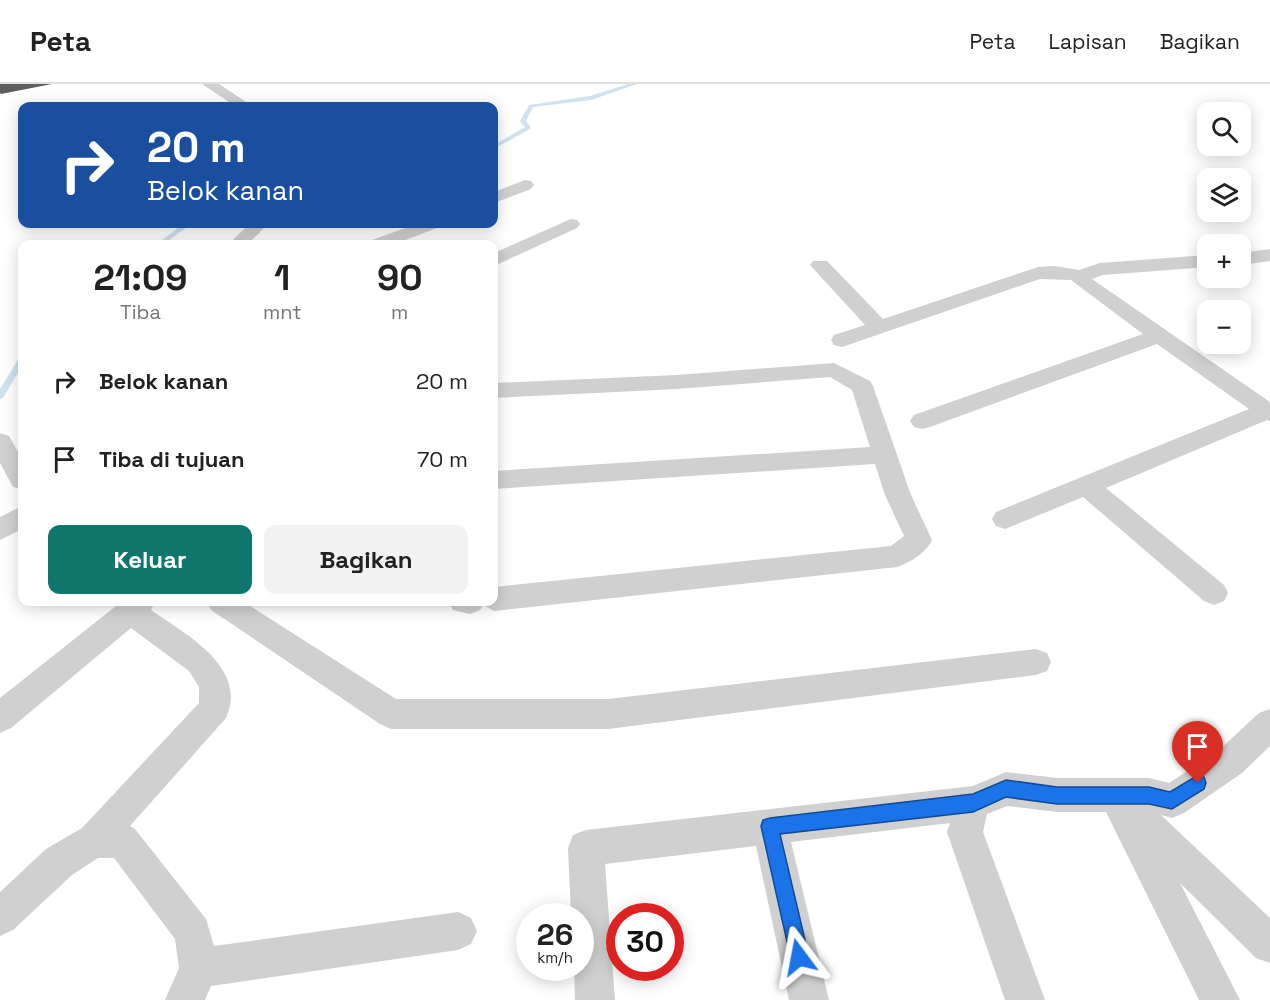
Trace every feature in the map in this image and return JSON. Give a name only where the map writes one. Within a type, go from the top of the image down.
[{"type":"street","points":[[209,84],[238,102]]},
{"type":"street","points":[[498,196],[525,185]]},
{"type":"street","points":[[498,258],[570,224]]},
{"type":"street","points":[[242,240],[255,228]]},
{"type":"street","points":[[390,240],[421,228]]},
{"type":"street","points":[[1251,258],[1270,255]]},
{"type":"street","points":[[842,340],[1038,273],[1054,272],[1081,276],[1087,272],[1112,268],[1197,262]]},
{"type":"street","points":[[820,266],[879,327]]},
{"type":"street","points":[[1081,276],[1081,280],[1089,286],[1269,412]]},
{"type":"street","points":[[922,421],[1160,335]]},
{"type":"street","points":[[498,390],[834,370],[862,386],[898,495],[919,540],[897,556],[498,599]]},
{"type":"street","points":[[1005,519],[1269,412]]},
{"type":"street","points":[[0,442],[18,473]]},
{"type":"street","points":[[498,480],[885,455]]},
{"type":"street","points":[[1086,486],[1214,593]]},
{"type":"street","points":[[0,530],[18,519]]},
{"type":"street","points":[[0,718],[135,606],[200,662],[214,684],[215,708],[94,840],[59,862],[0,917]]},
{"type":"street","points":[[227,606],[391,714],[608,714],[1036,662]]},
{"type":"street","points":[[595,1000],[586,848],[973,803],[1006,789],[1057,795],[1149,795],[1172,801],[1264,741]]},
{"type":"street","points":[[1117,796],[1270,944]]},
{"type":"street","points":[[1117,796],[1220,1000]]},
{"type":"street","points":[[973,803],[965,832],[1025,1000]]},
{"type":"street","points":[[770,826],[809,1000]]},
{"type":"street","points":[[94,840],[123,841],[193,932],[192,984],[458,931]]},
{"type":"waterway","points":[[498,145],[528,128],[523,121],[531,106],[591,98],[634,84]]},
{"type":"waterway","points":[[165,240],[182,228]]},
{"type":"waterway","points":[[0,396],[18,367]]},
{"type":"route","points":[[799,957],[770,826],[973,803],[1006,789],[1057,795],[1149,795],[1172,801],[1198,783]]}]
